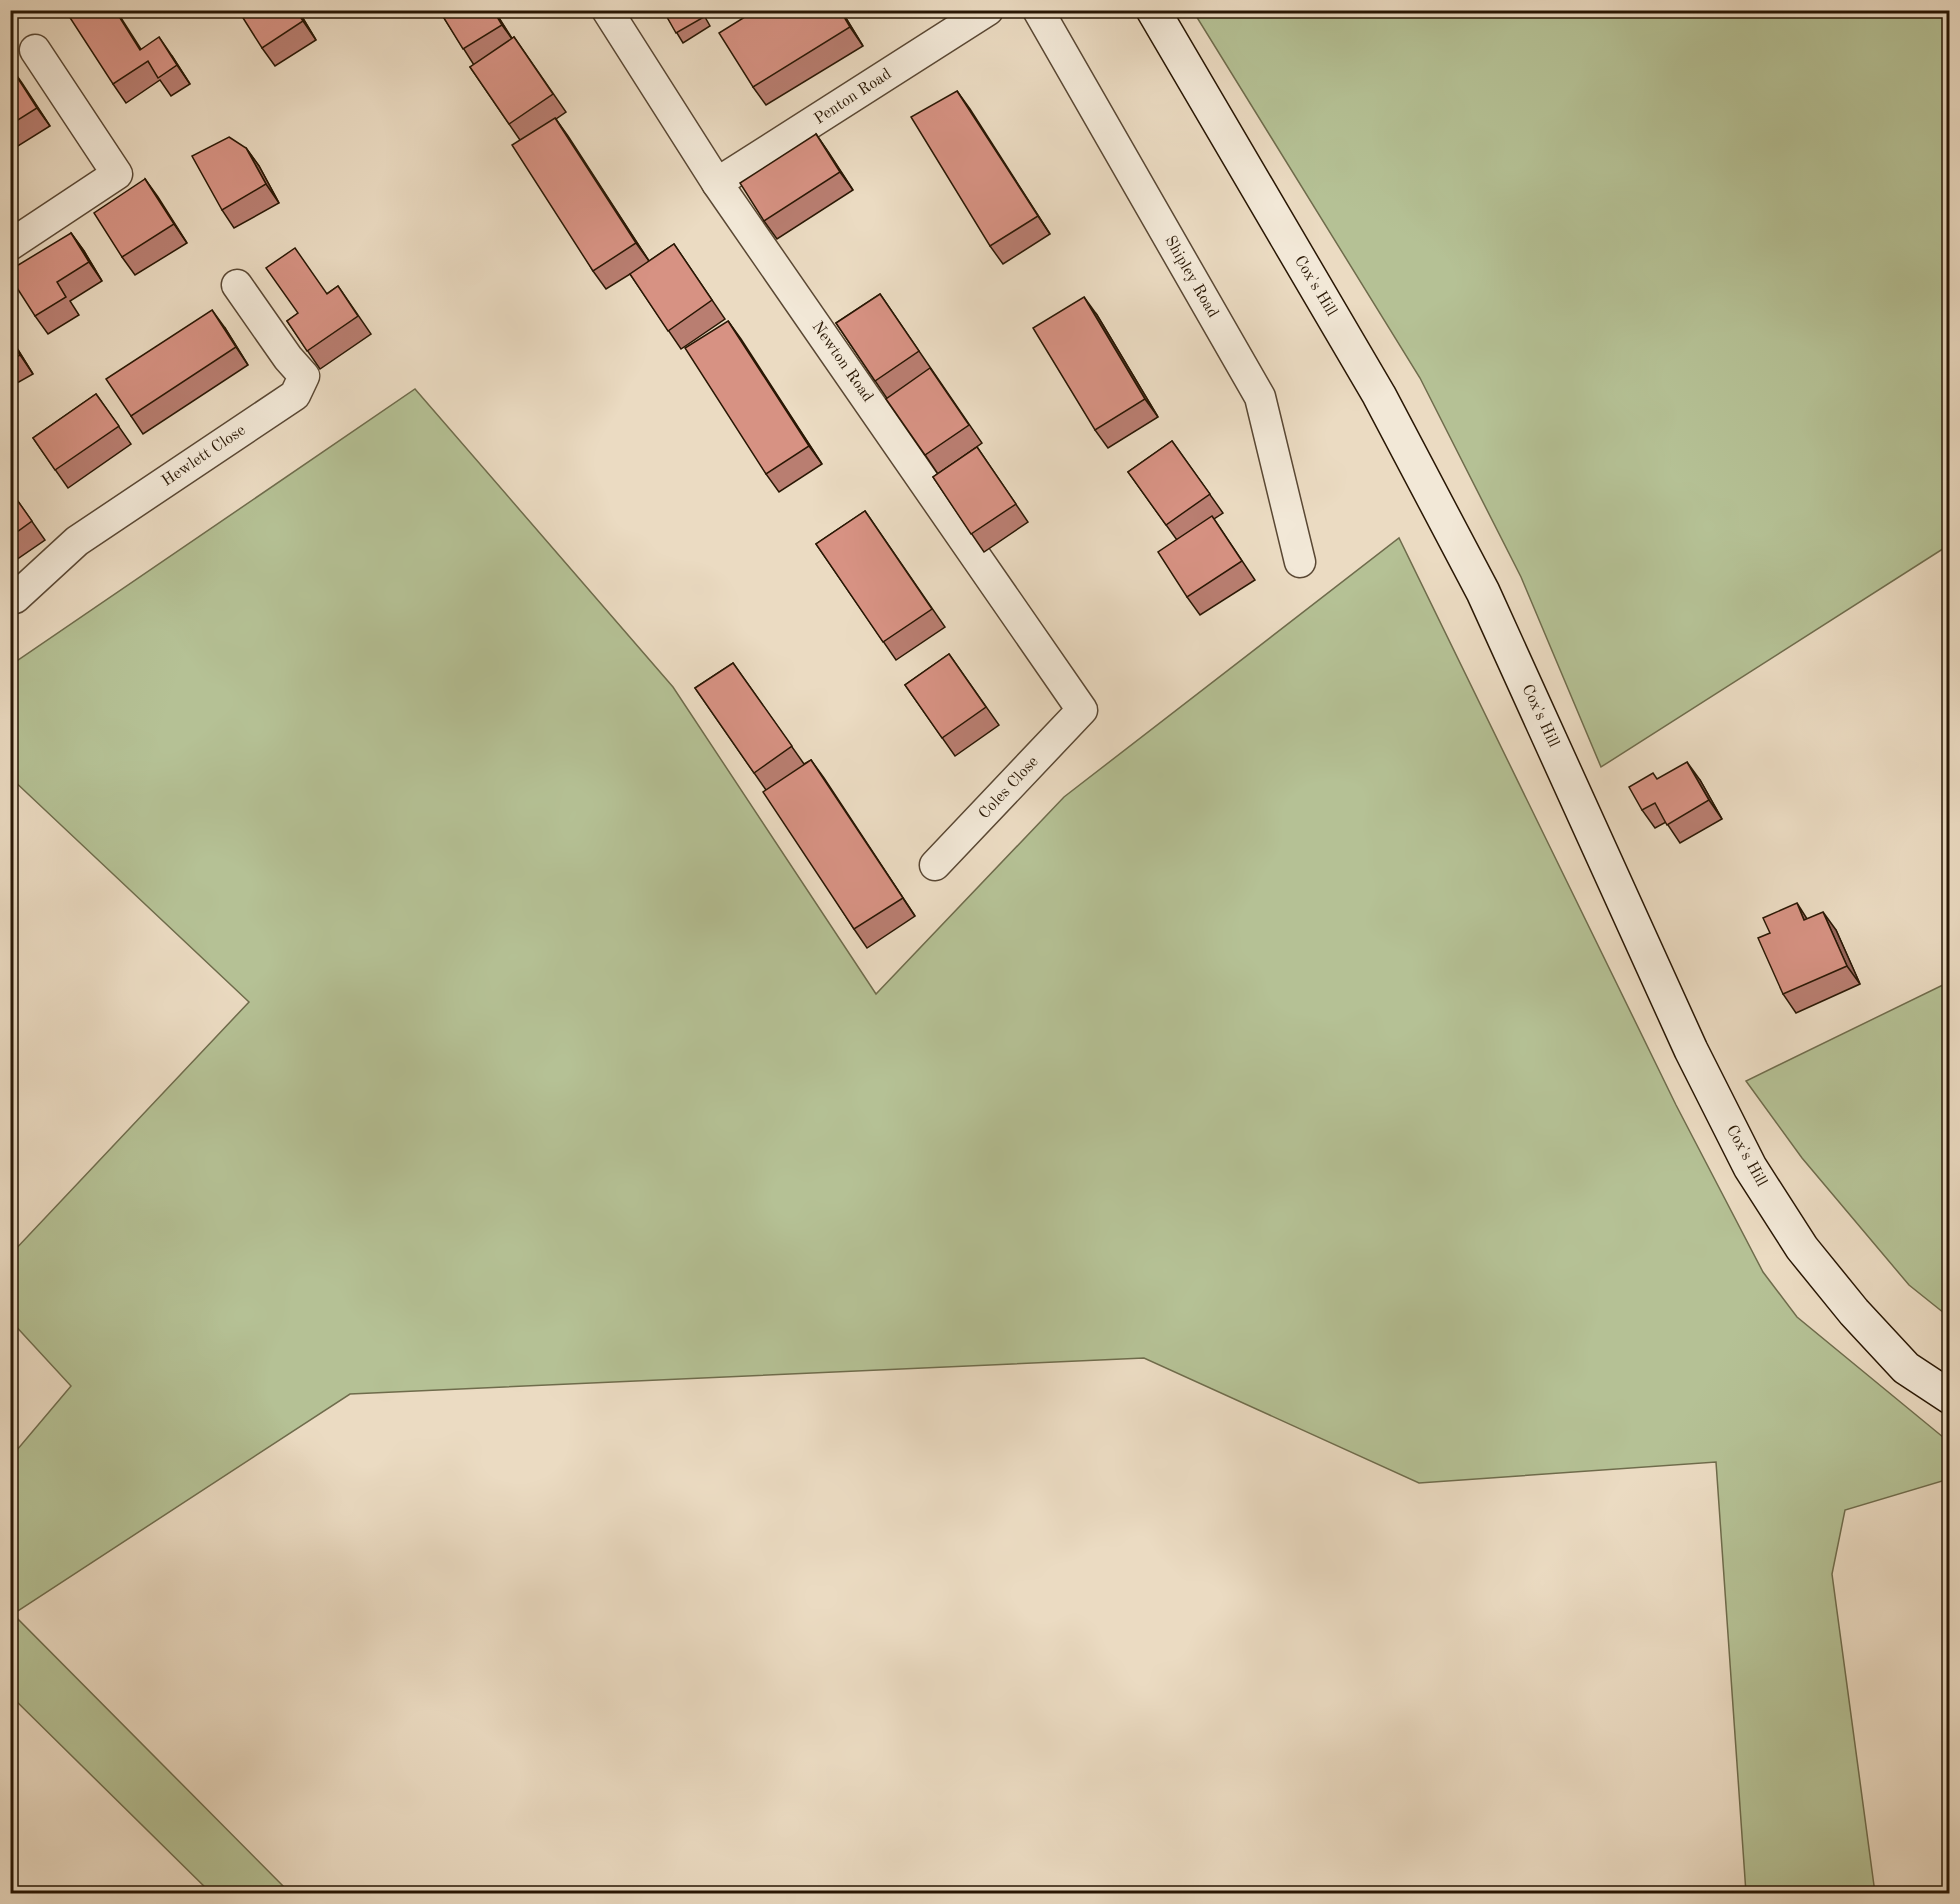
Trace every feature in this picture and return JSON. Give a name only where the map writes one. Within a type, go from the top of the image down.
[{"type":"main road","name":"Cox's Hill","points":[[1153,10],[1379,395],[1483,592],[1691,1050],[1750,1167],[1802,1248],[1854,1312],[1906,1368],[1950,1397]]},
{"type":"street","name":"Newton Road","points":[[608,10],[717,183],[1083,710]]},
{"type":"street","name":"Penton Road","points":[[717,183],[988,10]]},
{"type":"street","name":"Shipley Road","points":[[1038,10],[1260,398],[1300,562]]},
{"type":"street","points":[[10,245],[117,174],[35,50]]},
{"type":"street","name":"Hewlett Close","points":[[10,599],[15,598],[77,541],[295,395],[303,375],[288,358],[237,285]]},
{"type":"street","name":"Coles Close","points":[[935,865],[1083,710]]},
{"type":"green space","points":[[1193,11],[1949,11],[1949,545],[1601,767],[1521,577],[1420,378]]},
{"type":"green space","points":[[415,389],[673,687],[876,994],[1064,797],[1399,538],[1676,1105],[1763,1272],[1797,1317],[1949,1442],[1949,1479],[1845,1510],[1832,1574],[1875,1893],[1746,1893],[1716,1462],[1419,1483],[1144,1358],[350,1394],[13,1614],[290,1893],[211,1893],[11,1696],[11,1457],[71,1386],[11,1321],[11,1254],[249,1002],[11,778],[11,665]]},
{"type":"green space","points":[[1949,982],[1949,1317],[1909,1285],[1802,1158],[1746,1081]]},
{"type":"building","points":[[65,10],[115,10],[140,50],[159,37],[177,65],[158,78],[148,61],[113,84]]},
{"type":"building","points":[[238,10],[296,10],[303,21],[262,48]]},
{"type":"building","points":[[439,10],[493,10],[502,25],[463,49]]},
{"type":"building","points":[[663,10],[700,10],[704,17],[676,33]]},
{"type":"building","points":[[756,10],[840,10],[850,27],[753,87],[719,33]]},
{"type":"building","points":[[514,37],[553,94],[509,124],[470,67]]},
{"type":"building","points":[[10,66],[37,108],[10,125]]},
{"type":"building","points":[[957,91],[1038,216],[990,246],[911,117]]},
{"type":"building","points":[[555,118],[636,243],[593,271],[512,145]]},
{"type":"building","points":[[816,134],[840,172],[764,221],[740,183]]},
{"type":"building","points":[[229,137],[246,148],[266,184],[222,210],[192,156]]},
{"type":"building","points":[[145,179],[174,224],[122,257],[94,213]]},
{"type":"building","points":[[71,233],[89,262],[57,282],[66,297],[35,316],[10,277],[10,270]]},
{"type":"building","points":[[674,244],[712,300],[668,331],[630,274]]},
{"type":"building","points":[[295,248],[327,294],[338,286],[358,316],[307,351],[287,321],[298,313],[266,268]]},
{"type":"building","points":[[880,294],[919,351],[875,381],[836,323]]},
{"type":"building","points":[[1084,297],[1145,399],[1095,430],[1033,328]]},
{"type":"building","points":[[212,310],[236,347],[131,416],[106,379]]},
{"type":"building","points":[[728,321],[809,446],[766,474],[685,348]]},
{"type":"building","points":[[10,340],[20,355],[10,361]]},
{"type":"building","points":[[930,368],[969,425],[925,455],[886,399]]},
{"type":"building","points":[[96,394],[119,426],[55,470],[33,438]]},
{"type":"building","points":[[1172,441],[1210,494],[1166,525],[1128,472]]},
{"type":"building","points":[[977,447],[1016,504],[971,534],[933,477]]},
{"type":"building","points":[[10,490],[32,521],[10,537]]},
{"type":"building","points":[[865,511],[932,609],[883,642],[816,544]]},
{"type":"building","points":[[1212,516],[1242,561],[1187,597],[1158,552]]},
{"type":"building","points":[[949,654],[986,707],[942,738],[905,685]]},
{"type":"building","points":[[733,663],[792,746],[754,773],[695,688]]},
{"type":"building","points":[[811,760],[903,898],[854,929],[763,792]]},
{"type":"building","points":[[1687,762],[1709,800],[1667,825],[1655,803],[1642,810],[1629,787],[1653,773],[1657,779]]},
{"type":"building","points":[[1797,903],[1804,920],[1823,912],[1847,966],[1783,994],[1758,938],[1770,933],[1763,918]]}]
